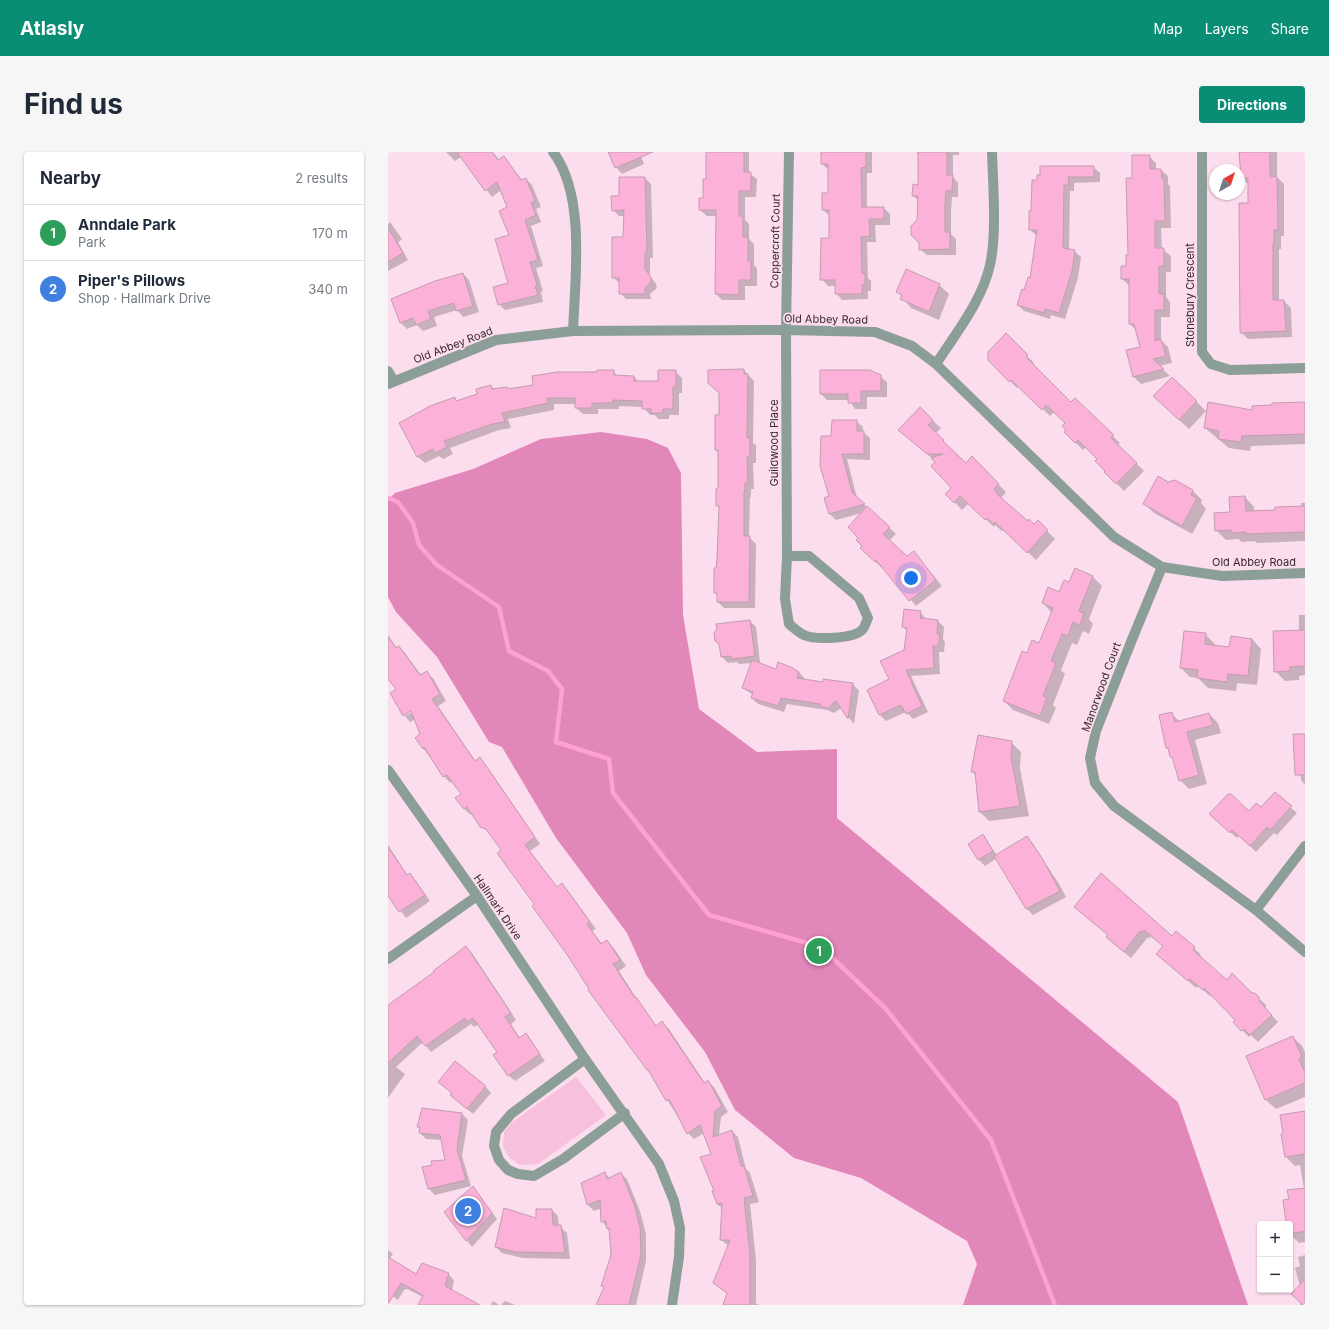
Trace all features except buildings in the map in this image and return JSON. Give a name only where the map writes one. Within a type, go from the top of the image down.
[{"type":"street","points":[[553,152],[570,188],[576,227],[573,331]]},
{"type":"street","name":"Coppercroft Court","points":[[786,330],[788,152]]},
{"type":"street","points":[[936,364],[980,295],[990,265],[993,234],[992,152]]},
{"type":"street","name":"Stonebury Crescent","points":[[1202,152],[1202,352],[1211,364],[1230,370],[1305,368]]},
{"type":"street","name":"Old Abbey Road","points":[[391,382],[496,340],[573,331],[786,330],[875,332],[912,346],[936,364],[1114,537],[1162,567],[1222,576],[1305,574]]},
{"type":"street","name":"Guildwood Place","points":[[786,330],[787,556],[785,599],[789,624],[804,636],[836,638],[851,635],[862,630],[868,618],[859,598],[809,556],[787,556]]},
{"type":"street","points":[[388,371],[391,382]]},
{"type":"street","name":"Manorwood Court","points":[[1162,567],[1096,731],[1090,758],[1096,783],[1114,806],[1256,910],[1305,952]]},
{"type":"street","name":"Hallmark Drive","points":[[388,770],[477,896],[585,1060],[625,1113],[659,1164],[674,1201],[680,1228],[679,1257],[672,1305]]},
{"type":"street","points":[[1256,910],[1305,846]]},
{"type":"street","points":[[388,959],[477,896]]},
{"type":"street","points":[[585,1060],[530,1098],[511,1114],[496,1132],[494,1146],[499,1160],[508,1170],[518,1174],[534,1176],[563,1159],[625,1113]]},
{"type":"shaded area","points":[[601,432],[647,439],[668,448],[681,473],[683,615],[699,709],[757,752],[837,749],[837,818],[1178,1102],[1248,1305],[963,1305],[977,1264],[967,1241],[861,1178],[794,1158],[735,1110],[705,1052],[646,975],[627,933],[556,838],[502,747],[489,742],[437,657],[396,612],[388,597],[388,500],[395,493],[473,469],[541,439]]},
{"type":"shaded area","points":[[576,1077],[606,1115],[538,1164],[520,1165],[510,1158],[503,1147],[504,1132],[512,1122]]},
{"type":"waterway","points":[[388,498],[398,502],[413,523],[419,545],[437,565],[499,607],[509,651],[548,671],[562,689],[556,742],[609,759],[613,793],[709,915],[821,947],[885,1008],[991,1140],[1055,1305]]},
{"type":"place","name":"Anndale Park","points":[[819,951]]},
{"type":"place","name":"Piper's Pillows","points":[[468,1211]]}]
